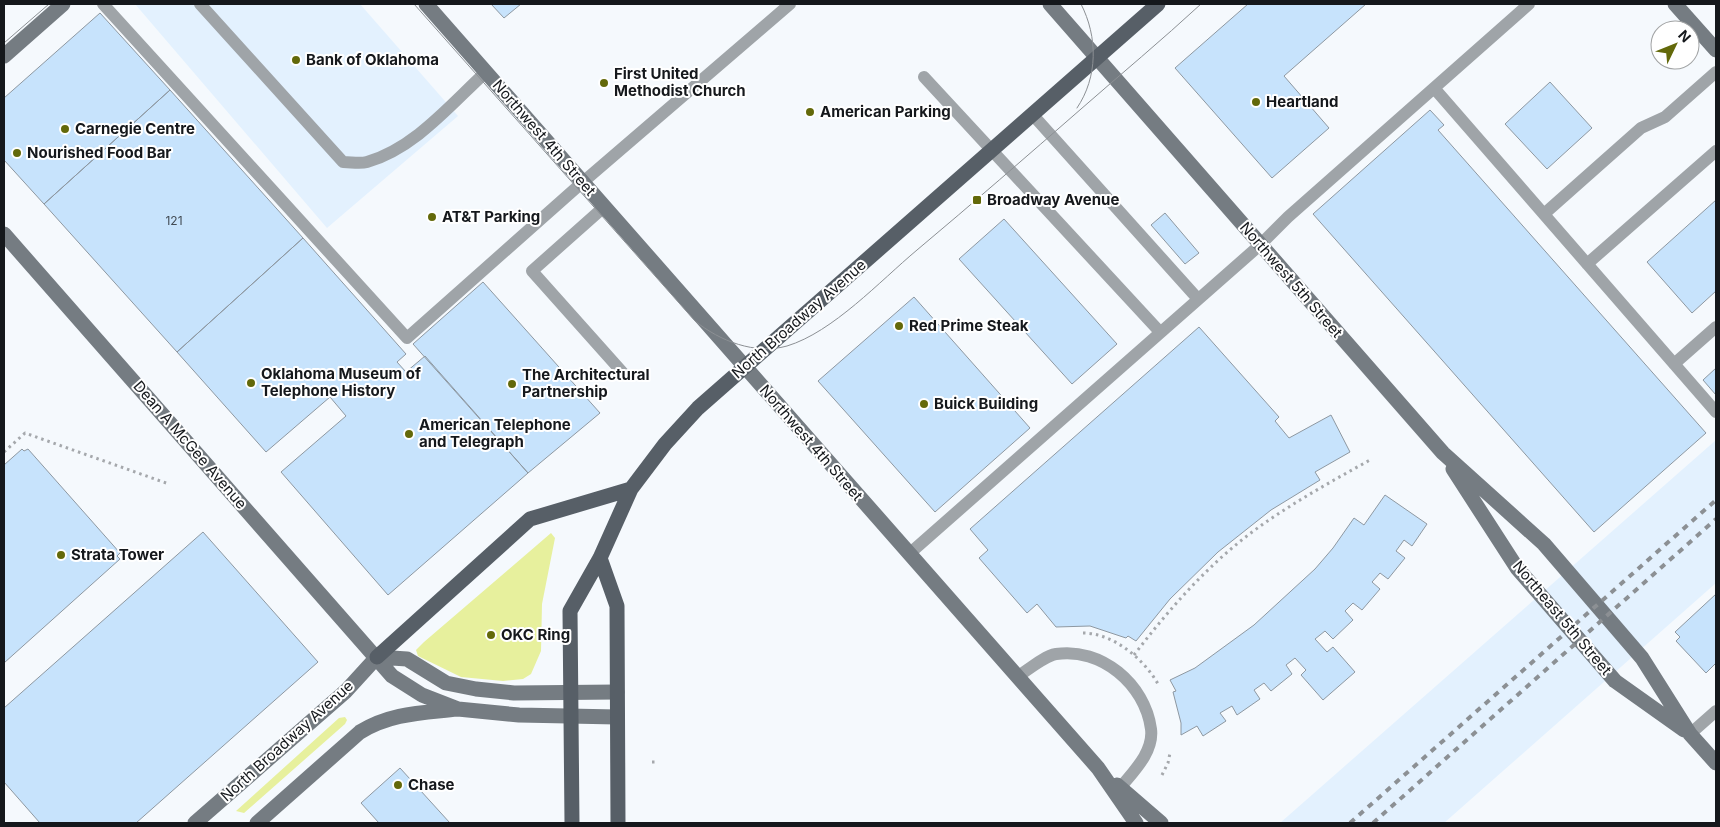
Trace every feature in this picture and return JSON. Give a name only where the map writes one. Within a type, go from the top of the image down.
[{"type":"main road","name":"North Broadway Avenue","points":[[572,823],[570,611],[600,558],[631,489],[665,444],[698,408],[1158,4]]},
{"type":"main road","points":[[376,657],[530,519],[631,489]]},
{"type":"main road","points":[[600,558],[616,606],[618,823]]},
{"type":"street","points":[[4,56],[63,4]]},
{"type":"street","name":"Northwest 4th Street","points":[[426,4],[1098,768],[1161,823]]},
{"type":"street","name":"Northwest 5th Street","points":[[1050,4],[1443,453],[1544,544]]},
{"type":"street","points":[[1675,4],[1716,50]]},
{"type":"street","name":"Dean A McGee Avenue","points":[[4,234],[392,676],[422,695],[458,709],[506,714],[617,717]]},
{"type":"street","name":"Northeast 5th Street","points":[[1443,453],[1517,568],[1615,681],[1690,734]]},
{"type":"street","name":"Northeast 5th Street","points":[[1544,544],[1642,658],[1690,734],[1716,763]]},
{"type":"street","points":[[376,657],[406,659],[446,683],[476,689],[514,693],[570,694],[617,692]]},
{"type":"street","name":"North Broadway Avenue","points":[[196,823],[346,691],[376,657]]},
{"type":"street","points":[[257,823],[360,732],[378,721],[399,716],[458,709]]},
{"type":"street","name":"Northwest 4th Street","points":[[1098,768],[1136,823]]},
{"type":"lane","points":[[103,4],[407,338],[583,182],[790,4]]},
{"type":"lane","points":[[200,4],[344,162],[366,162],[395,148],[425,130],[486,72]]},
{"type":"lane","points":[[909,554],[1260,245],[1288,217],[1529,4]]},
{"type":"lane","points":[[1544,214],[1641,128],[1665,117],[1716,72]]},
{"type":"lane","points":[[924,77],[1160,332]]},
{"type":"lane","points":[[1434,88],[1716,412]]},
{"type":"lane","points":[[1032,114],[1198,299]]},
{"type":"lane","points":[[1587,264],[1716,151]]},
{"type":"lane","points":[[604,207],[532,271],[623,373]]},
{"type":"lane","points":[[1674,364],[1716,327]]},
{"type":"lane","points":[[1017,677],[1054,654],[1080,653],[1104,660],[1127,679],[1142,703],[1152,730],[1146,756],[1120,788]]},
{"type":"lane","points":[[1690,734],[1716,711]]},
{"type":"path","points":[[4,452],[25,433],[169,484]]},
{"type":"path","points":[[1134,656],[1160,622],[1224,554],[1267,522],[1370,460]]},
{"type":"path","points":[[652,762],[658,762]]},
{"type":"shaded area","name":"Bank of Oklahoma","points":[[135,4],[360,4],[458,116],[327,228]]},
{"type":"shaded area","points":[[1716,440],[1716,583],[1444,823],[1280,823]]},
{"type":"green space","points":[[551,533],[555,538],[542,604],[541,651],[531,674],[523,679],[503,681],[461,677],[418,656],[416,650],[424,642]]},
{"type":"green space","points":[[345,717],[347,720],[345,724],[244,813],[236,811],[339,718]]},
{"type":"building","points":[[491,4],[521,4],[504,18]]},
{"type":"building","name":"Heartland","points":[[1248,4],[1366,4],[1284,76],[1329,128],[1272,178],[1175,68]]},
{"type":"building","name":"Carnegie Centre","points":[[100,13],[170,90],[44,204],[4,160],[4,98]]},
{"type":"building","points":[[1550,82],[1592,128],[1547,169],[1505,124]]},
{"type":"building","points":[[170,90],[303,238],[177,352],[44,204]]},
{"type":"building","points":[[1430,110],[1444,125],[1438,130],[1706,433],[1594,532],[1313,214]]},
{"type":"building","points":[[1716,200],[1716,291],[1692,313],[1647,262]]},
{"type":"building","points":[[1165,213],[1199,253],[1185,264],[1151,225]]},
{"type":"building","points":[[1004,219],[1117,344],[1072,384],[959,259]]},
{"type":"building","name":"American Telephone and Telegraph","points":[[303,238],[406,354],[397,362],[406,372],[425,356],[528,473],[388,595],[281,472],[346,416],[330,397],[266,452],[177,352]]},
{"type":"building","name":"The Architectural Partnership","points":[[483,282],[600,413],[528,473],[413,344]]},
{"type":"building","name":"Buick Building","points":[[914,297],[1030,428],[935,512],[818,381]]},
{"type":"building","points":[[1199,327],[1279,417],[1275,421],[1289,438],[1331,415],[1350,452],[1315,472],[1320,480],[1271,510],[1218,552],[1170,599],[1136,641],[1128,636],[1126,638],[1090,626],[1056,627],[1037,604],[1027,613],[979,558],[988,550],[970,529]]},
{"type":"building","points":[[1716,368],[1716,395],[1703,380]]},
{"type":"building","name":"Strata Tower","points":[[22,449],[24,451],[28,449],[120,553],[117,556],[120,559],[4,663],[4,465]]},
{"type":"building","points":[[1385,495],[1427,524],[1412,546],[1404,540],[1396,551],[1405,558],[1388,579],[1380,573],[1372,582],[1380,589],[1362,610],[1353,603],[1345,611],[1353,620],[1333,639],[1325,631],[1315,639],[1327,652],[1333,647],[1355,672],[1323,700],[1301,675],[1306,670],[1295,658],[1286,665],[1292,674],[1271,691],[1264,683],[1254,690],[1260,699],[1237,715],[1232,706],[1220,713],[1226,721],[1203,736],[1197,726],[1181,735],[1181,723],[1173,692],[1176,691],[1170,680],[1195,668],[1254,625],[1315,569],[1333,548],[1354,518],[1364,525]]},
{"type":"building","points":[[203,532],[318,662],[136,823],[40,823],[4,782],[4,708]]},
{"type":"building","points":[[1716,594],[1716,663],[1706,673],[1676,641],[1680,637],[1675,632]]},
{"type":"building","name":"Chase","points":[[400,768],[450,823],[379,823],[361,803]]},
{"type":"tram line","points":[[4,43],[49,4]]},
{"type":"tram line","points":[[414,4],[695,321],[715,335],[727,340],[763,349],[787,346],[804,339],[839,318],[1201,4]]},
{"type":"tram line","points":[[1077,108],[1089,83],[1093,57],[1093,43],[1087,17],[1081,4]]},
{"type":"railway","points":[[1350,823],[1716,500]]},
{"type":"railway","points":[[1373,823],[1716,519]]},
{"type":"place","name":"Bank of Oklahoma","points":[[296,60]]},
{"type":"place","name":"First United Methodist Church","points":[[604,83]]},
{"type":"place","name":"Heartland","points":[[1256,102]]},
{"type":"place","name":"American Parking","points":[[810,112]]},
{"type":"place","name":"Carnegie Centre","points":[[65,129]]},
{"type":"place","name":"Nourished Food Bar","points":[[17,153]]},
{"type":"place","name":"Broadway Avenue","points":[[977,200]]},
{"type":"place","name":"AT&T Parking","points":[[432,217]]},
{"type":"place","name":"Red Prime Steak","points":[[899,326]]},
{"type":"place","name":"Oklahoma Museum of Telephone History","points":[[251,383]]},
{"type":"place","name":"The Architectural Partnership","points":[[512,384]]},
{"type":"place","name":"Buick Building","points":[[924,404]]},
{"type":"place","name":"American Telephone and Telegraph","points":[[409,434]]},
{"type":"place","name":"Strata Tower","points":[[61,555]]},
{"type":"place","name":"OKC Ring","points":[[491,635]]},
{"type":"place","name":"Chase","points":[[398,785]]}]
